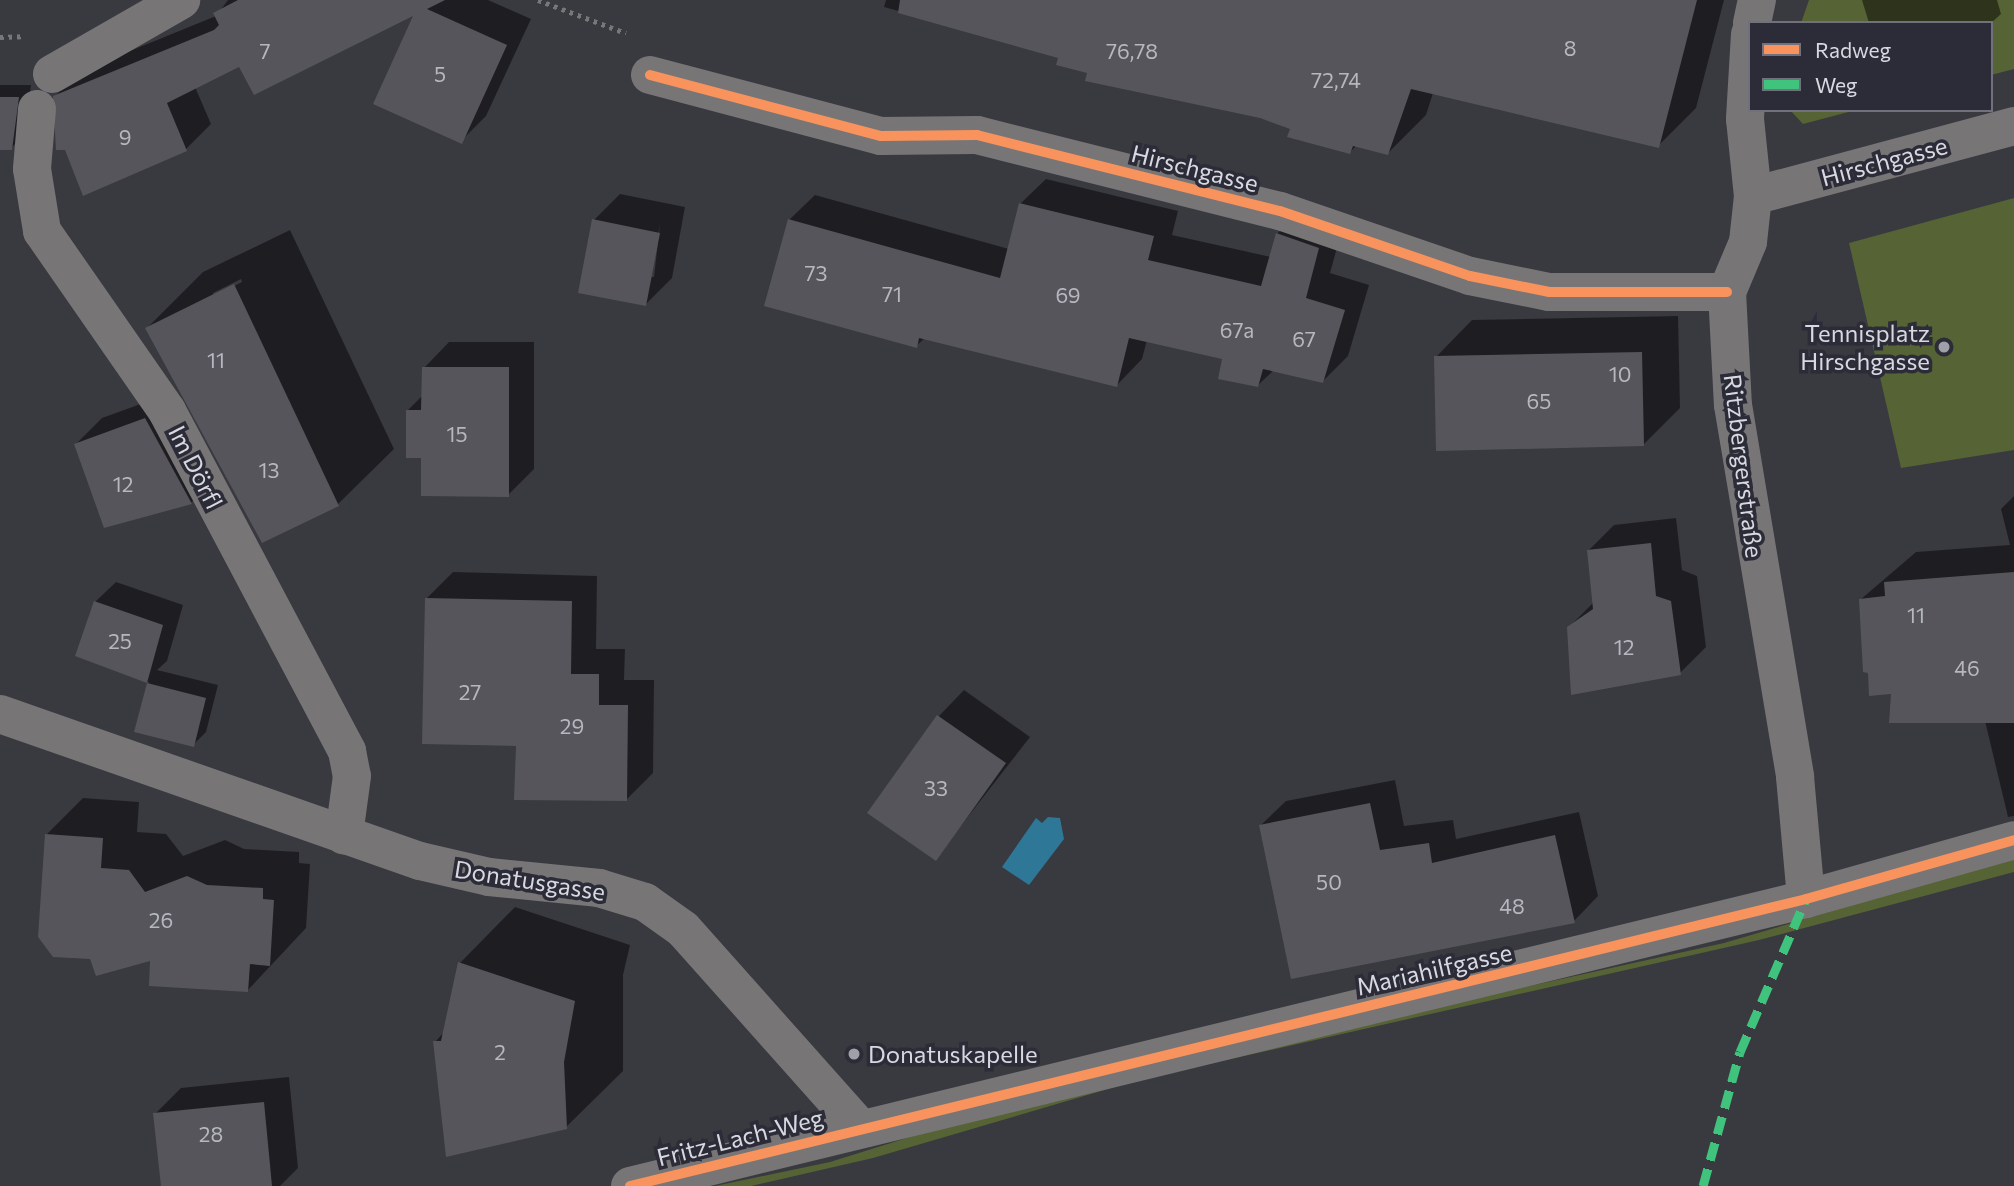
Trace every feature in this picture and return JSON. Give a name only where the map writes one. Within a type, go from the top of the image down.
[{"type":"street","points":[[52,74],[181,0]]},
{"type":"street","points":[[1752,21],[1757,0]]},
{"type":"street","name":"Ritzbergerstraße","points":[[1748,68],[1745,119],[1754,196],[1748,242],[1727,292],[1733,405],[1795,777],[1806,899]]},
{"type":"street","name":"Hirschgasse","points":[[650,75],[881,136],[990,138],[1280,211],[1483,279],[1549,292],[1727,292]]},
{"type":"street","name":"Im Dörfl","points":[[37,109],[32,169],[42,231],[167,411],[347,751],[352,776],[344,835]]},
{"type":"street","name":"Hirschgasse","points":[[1754,196],[2014,126]]},
{"type":"street","name":"Donatusgasse","points":[[0,714],[344,835],[489,877],[599,888],[645,902],[683,929],[860,1128]]},
{"type":"street","name":"Mariahilfgasse","points":[[860,1128],[1806,899],[2014,840]]},
{"type":"street","name":"Fritz-Lach-Weg","points":[[630,1186],[860,1128]]},
{"type":"path","points":[[538,0],[640,38]]},
{"type":"green space","points":[[1809,0],[2014,0],[2014,69],[1993,74],[1993,21],[1802,21]]},
{"type":"green space","points":[[1792,112],[1848,112],[1803,124]]},
{"type":"green space","name":"Tennisplatz Hirschgasse","points":[[2014,198],[2014,450],[1901,468],[1849,243]]},
{"type":"green space","points":[[2014,857],[2014,872],[1759,940],[1142,1079],[873,1158],[751,1186],[715,1186],[830,1162],[1060,1090],[1724,943]]},
{"type":"water","points":[[1048,817],[1060,818],[1064,839],[1029,885],[1002,867],[1036,818],[1042,823]]},
{"type":"building","points":[[238,0],[445,0],[427,9],[507,45],[462,144],[373,104],[413,16],[254,95],[239,67],[167,103],[187,151],[83,196],[65,150],[56,150],[53,96],[214,30],[219,25],[213,13]]},
{"type":"building","points":[[900,0],[1697,0],[1659,148],[1411,89],[1388,155],[1353,146],[1350,154],[1287,137],[1290,129],[1260,118],[1085,81],[1087,73],[1056,65],[1058,58],[898,13]]},
{"type":"building","points":[[0,97],[19,97],[12,150],[0,150]]},
{"type":"building","points":[[1019,203],[1154,236],[1148,260],[1261,286],[1276,233],[1319,248],[1306,298],[1345,310],[1323,383],[1263,369],[1258,387],[1218,379],[1222,359],[1129,338],[1117,387],[919,338],[917,348],[764,306],[788,219],[1000,278]]},
{"type":"building","points":[[592,219],[660,233],[646,306],[578,293]]},
{"type":"building","points":[[234,284],[339,506],[262,543],[145,328]]},
{"type":"building","points":[[1642,352],[1644,446],[1436,451],[1434,356]]},
{"type":"building","points":[[422,367],[509,367],[509,497],[421,496],[421,458],[406,458],[406,410],[421,410]]},
{"type":"building","points":[[145,418],[192,504],[104,528],[74,444]]},
{"type":"building","points":[[1651,543],[1656,596],[1671,601],[1681,675],[1571,695],[1567,627],[1593,609],[1587,550]]},
{"type":"building","points":[[2014,572],[2014,723],[1889,723],[1891,694],[1869,696],[1868,673],[1863,672],[1859,599],[1885,596],[1884,582]]},
{"type":"building","points":[[425,598],[572,601],[571,674],[599,674],[599,705],[628,705],[627,801],[514,800],[516,746],[422,744]]},
{"type":"building","points":[[94,601],[163,625],[147,683],[75,656]]},
{"type":"building","points":[[147,683],[206,698],[194,747],[134,732]]},
{"type":"building","points":[[937,715],[1006,763],[936,861],[867,813]]},
{"type":"building","points":[[1370,803],[1380,850],[1429,843],[1432,863],[1555,835],[1575,923],[1291,979],[1259,825]]},
{"type":"building","points":[[45,834],[103,838],[101,868],[129,870],[145,892],[187,876],[207,885],[263,888],[263,899],[274,900],[270,966],[250,964],[248,992],[149,986],[150,961],[96,976],[90,959],[53,957],[38,937]]},
{"type":"building","points":[[458,962],[575,1001],[564,1062],[567,1129],[446,1157],[433,1041],[441,1041]]},
{"type":"building","points":[[264,1102],[272,1186],[161,1186],[153,1113]]},
{"type":"marked path","points":[[1703,1186],[1740,1052],[1806,899]]},
{"type":"cycle path","points":[[650,75],[881,136],[977,135],[1280,211],[1470,276],[1549,292],[1727,292]]},
{"type":"cycle path","points":[[630,1186],[1806,899],[2014,840]]},
{"type":"place","name":"Tennisplatz Hirschgasse","points":[[1944,347]]},
{"type":"place","name":"Donatuskapelle","points":[[854,1054]]}]
